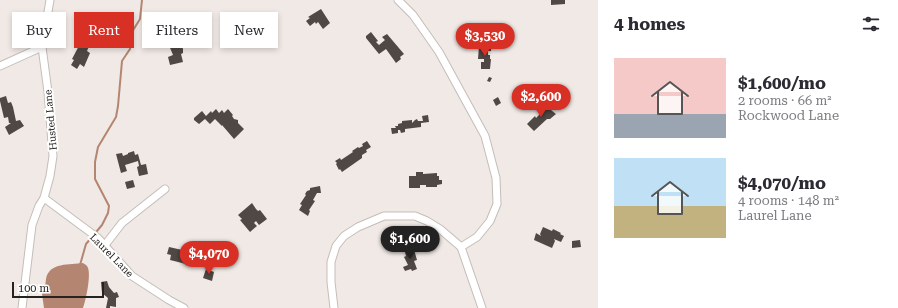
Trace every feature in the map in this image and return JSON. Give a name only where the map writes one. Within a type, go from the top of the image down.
[{"type":"street","name":"Husted Lane","points":[[48,12],[50,0]]},
{"type":"street","points":[[398,0],[413,15],[439,52],[485,136],[496,178],[497,204],[490,221],[477,237],[461,247]]},
{"type":"street","points":[[0,66],[40,48]]},
{"type":"street","name":"Husted Lane","points":[[22,308],[32,225],[39,206],[44,198],[54,156],[42,48]]},
{"type":"street","points":[[105,245],[122,223],[165,189]]},
{"type":"street","name":"Laurel Lane","points":[[44,198],[98,238],[132,276],[184,308]]},
{"type":"street","points":[[334,308],[330,282],[331,262],[336,246],[344,236],[358,227],[384,216],[415,216],[440,228],[461,247],[482,308]]},
{"type":"shaded area","points":[[83,263],[88,267],[89,282],[83,308],[44,308],[42,294],[45,289],[46,279],[51,270],[61,265]]},
{"type":"building","points":[[551,0],[565,0],[565,4],[551,5]]},
{"type":"building","points":[[321,9],[330,23],[323,29],[318,22],[316,24],[315,22],[310,26],[306,21],[310,18],[308,17]]},
{"type":"building","points":[[371,32],[378,41],[376,42],[379,45],[385,40],[382,37],[387,34],[404,54],[400,57],[401,59],[396,63],[386,49],[379,54],[366,38],[366,36]]},
{"type":"building","points":[[479,46],[491,46],[491,51],[488,51],[488,55],[490,55],[491,59],[490,69],[481,69],[481,62],[484,62],[484,59],[478,59]]},
{"type":"building","points":[[78,48],[88,48],[87,51],[90,53],[84,67],[80,64],[77,69],[71,65],[74,60],[72,59]]},
{"type":"building","points":[[170,48],[183,48],[183,53],[181,54],[183,62],[170,65],[168,57],[173,55]]},
{"type":"building","points":[[489,77],[492,78],[490,82],[487,81]]},
{"type":"building","points":[[6,96],[8,103],[11,102],[13,107],[16,121],[20,120],[24,126],[9,135],[5,127],[11,123],[9,123],[8,117],[4,118],[0,101],[0,98]]},
{"type":"building","points":[[498,97],[501,103],[496,106],[493,100]]},
{"type":"building","points":[[549,105],[552,108],[551,110],[556,114],[550,119],[547,119],[534,131],[527,124],[535,116],[536,118]]},
{"type":"building","points":[[216,109],[219,113],[222,110],[224,113],[228,109],[233,115],[232,116],[234,119],[238,120],[238,123],[244,129],[234,139],[215,119],[210,124],[205,119],[199,124],[194,120],[194,118],[202,111],[206,116],[211,111],[212,113]]},
{"type":"building","points":[[428,115],[429,122],[421,123],[421,127],[405,129],[405,132],[401,133],[400,130],[398,130],[398,133],[392,134],[391,128],[396,128],[395,126],[398,126],[398,124],[402,123],[402,121],[412,120],[412,123],[417,119],[418,121],[423,121],[422,116]]},
{"type":"building","points":[[367,141],[371,147],[366,150],[367,152],[362,155],[362,158],[342,172],[340,169],[339,170],[335,161],[340,158],[341,160],[358,147],[363,146],[362,144]]},
{"type":"building","points":[[134,151],[135,155],[138,154],[141,165],[146,164],[148,174],[139,176],[137,167],[139,166],[138,161],[125,165],[127,171],[121,173],[116,154],[122,153],[123,156]]},
{"type":"building","points":[[416,172],[423,172],[423,174],[437,173],[439,180],[442,180],[442,184],[437,185],[437,187],[426,187],[426,185],[420,185],[420,188],[409,188],[409,176],[416,176]]},
{"type":"building","points":[[133,180],[135,187],[127,189],[125,182]]},
{"type":"building","points":[[320,186],[321,193],[317,193],[313,200],[315,201],[309,210],[308,216],[299,210],[302,205],[300,204],[310,188]]},
{"type":"building","points":[[252,203],[267,219],[259,225],[256,221],[254,223],[257,226],[250,232],[240,220],[242,219],[238,215]]},
{"type":"building","points":[[543,227],[552,231],[553,229],[561,233],[560,234],[564,236],[561,242],[554,239],[555,241],[552,248],[534,240],[536,233],[541,236],[540,234]]},
{"type":"building","points":[[580,240],[581,247],[572,248],[572,241]]},
{"type":"building","points":[[194,243],[200,245],[199,249],[202,251],[211,253],[209,261],[199,258],[195,265],[170,260],[171,255],[167,254],[169,247],[191,252]]},
{"type":"building","points":[[408,247],[409,250],[413,249],[417,260],[414,261],[417,269],[412,271],[411,269],[405,271],[403,267],[408,265],[404,257],[406,256],[404,248]]},
{"type":"building","points":[[206,269],[214,272],[212,281],[203,278]]},
{"type":"building","points":[[107,281],[109,287],[114,293],[117,292],[119,297],[116,298],[116,307],[110,306],[110,308],[106,308],[108,298],[102,293],[101,282]]},
{"type":"waterway","points":[[80,265],[86,244],[102,225],[108,213],[109,206],[95,179],[95,162],[98,147],[116,117],[122,61],[130,49],[132,32],[140,19],[142,0]]}]
